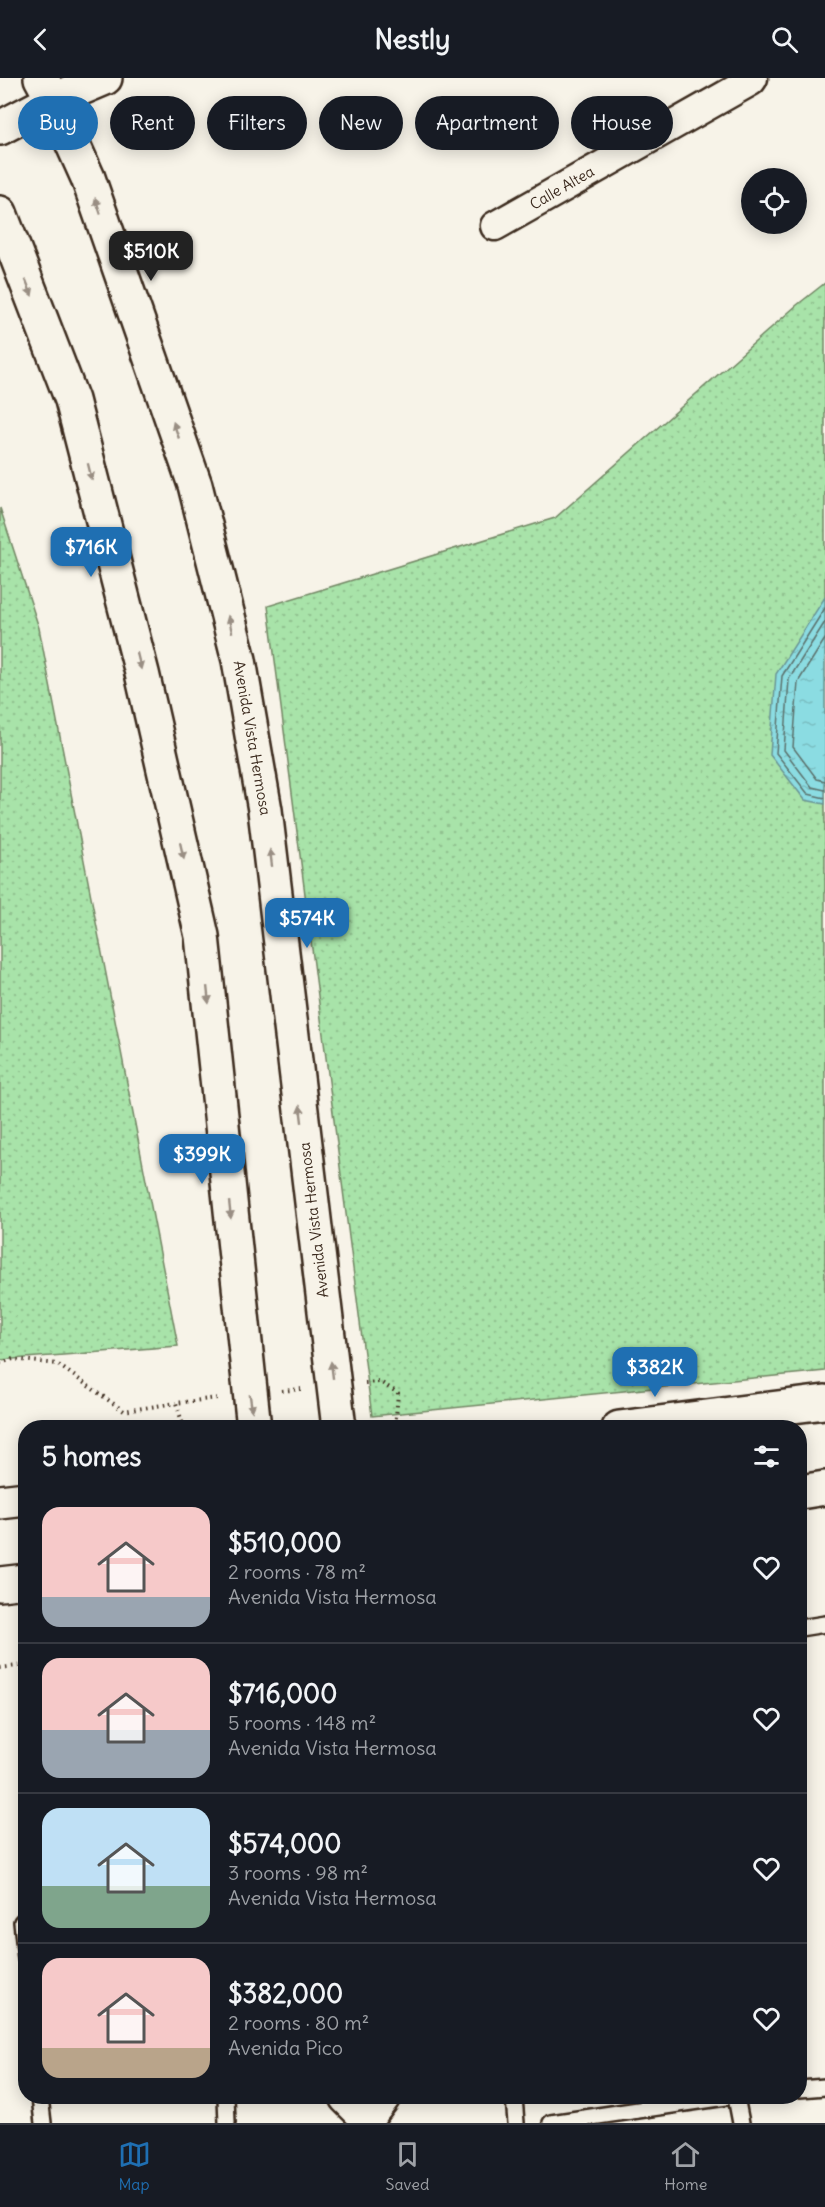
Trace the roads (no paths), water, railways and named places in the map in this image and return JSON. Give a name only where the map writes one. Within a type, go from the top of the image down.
[{"type":"main road","points":[[0,128],[47,89],[105,78]]},
{"type":"main road","name":"Avenida Vista Hermosa","points":[[47,89],[88,178],[195,485],[239,660],[265,810],[338,1420]]},
{"type":"main road","points":[[0,213],[72,400],[142,673],[202,936],[253,1420]]},
{"type":"main road","points":[[682,1420],[825,1402]]},
{"type":"main road","points":[[807,1491],[825,1488]]},
{"type":"main road","points":[[0,1502],[18,1500]]},
{"type":"main road","points":[[0,1584],[18,1582]]},
{"type":"street","name":"Calle Altea","points":[[495,226],[753,78]]},
{"type":"lane","points":[[807,1627],[825,1624]]},
{"type":"lane","points":[[807,2088],[825,2087]]},
{"type":"lane","points":[[41,2104],[43,2123]]},
{"type":"lane","points":[[226,2104],[227,2123]]},
{"type":"lane","points":[[515,2104],[516,2123]]},
{"type":"lane","points":[[551,2123],[679,2104]]},
{"type":"lane","points":[[737,2104],[741,2123]]},
{"type":"water","points":[[825,597],[825,804],[805,800],[770,755],[776,674]]}]
